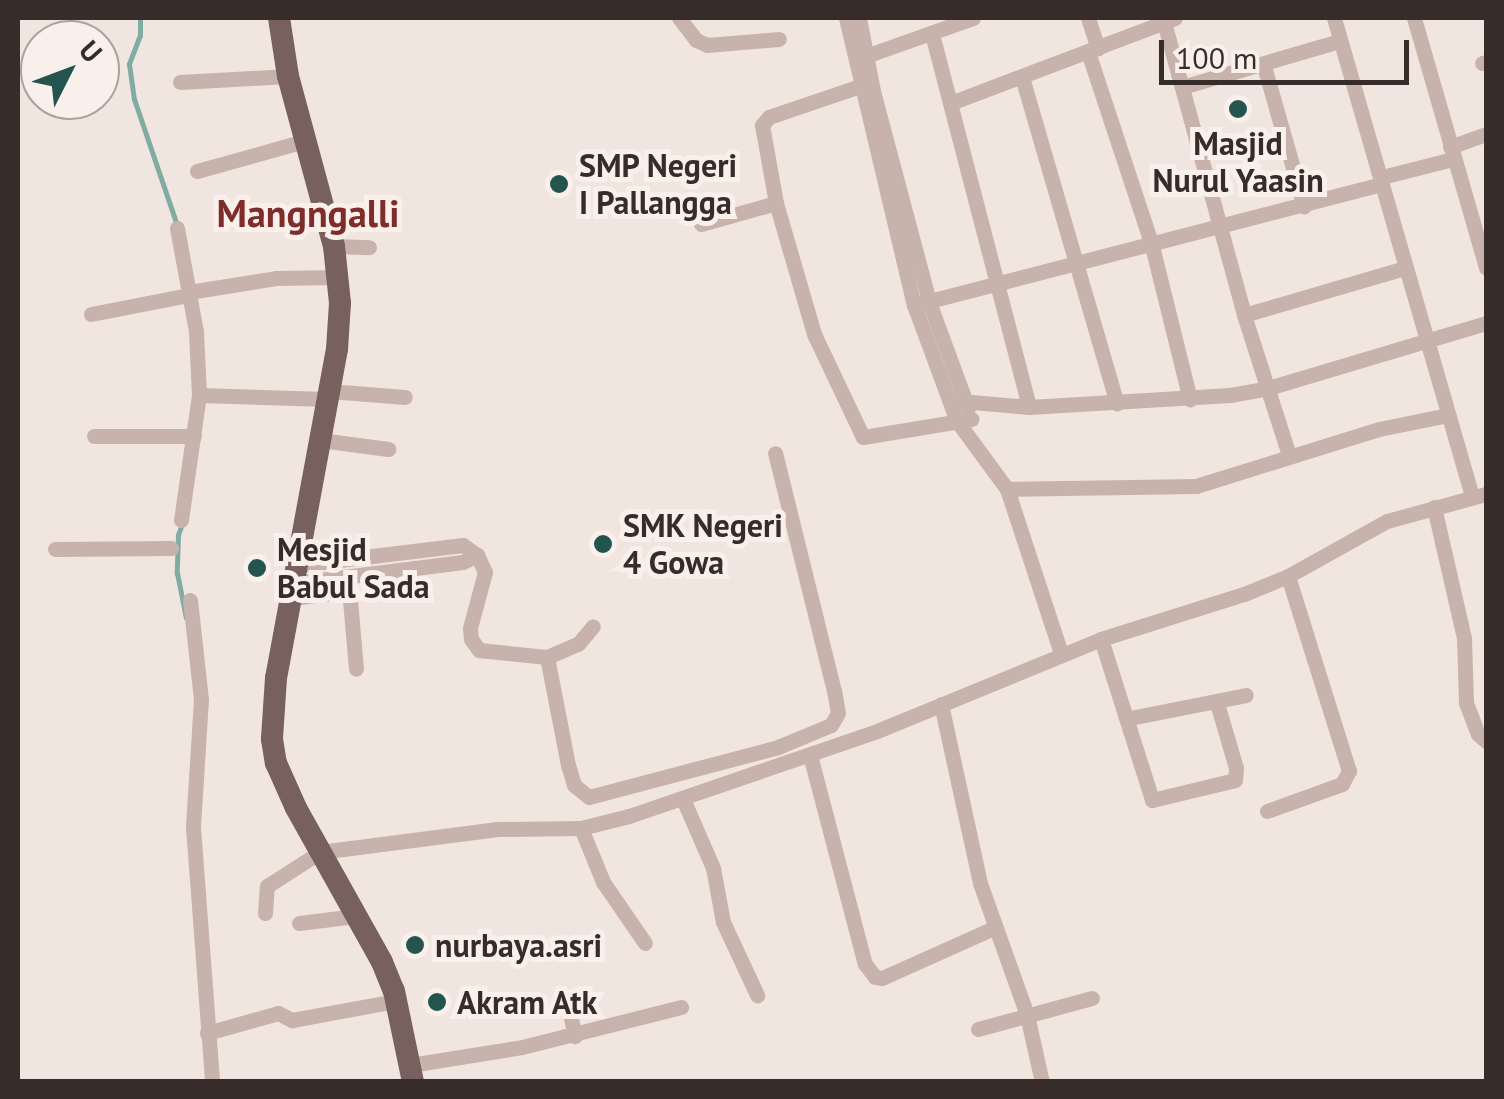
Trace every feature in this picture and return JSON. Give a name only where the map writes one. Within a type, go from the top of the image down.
[{"type":"main road","points":[[279,18],[288,76],[308,140],[338,277],[337,348],[320,440],[304,578],[276,678],[272,738],[276,764],[382,962],[396,1001],[412,1073]]},
{"type":"street","points":[[679,18],[696,40],[707,45],[779,39]]},
{"type":"street","points":[[846,18],[862,58]]},
{"type":"street","points":[[859,18],[866,88],[922,304],[949,400],[966,414]]},
{"type":"street","points":[[862,58],[973,18]]},
{"type":"street","points":[[1088,18],[1093,50],[1152,246],[1190,399]]},
{"type":"street","points":[[266,913],[267,886],[320,852],[498,829],[581,828],[683,799],[810,755],[1061,653],[1216,604],[1288,576],[1388,521],[1479,495],[1448,415],[1334,18]]},
{"type":"street","points":[[1414,18],[1486,268]]},
{"type":"street","points":[[953,102],[1169,20],[1182,88],[1244,314],[1289,455]]},
{"type":"street","points":[[932,34],[953,102],[1029,408]]},
{"type":"street","points":[[1182,88],[1339,41]]},
{"type":"street","points":[[1264,66],[1304,206]]},
{"type":"street","points":[[180,82],[288,76]]},
{"type":"street","points":[[1022,77],[1116,403]]},
{"type":"street","points":[[866,88],[764,120],[776,203],[814,334],[862,436],[874,439],[966,414],[1190,399],[1268,388],[1486,322]]},
{"type":"street","points":[[922,304],[1304,206],[1451,153],[1486,134]]},
{"type":"street","points":[[197,172],[308,140]]},
{"type":"street","points":[[701,224],[776,203]]},
{"type":"street","points":[[1469,218],[1486,214]]},
{"type":"street","points":[[177,228],[192,293],[202,395],[181,520]]},
{"type":"street","points":[[334,246],[369,247]]},
{"type":"street","points":[[1244,314],[1406,268]]},
{"type":"street","points":[[90,314],[276,278],[338,277]]},
{"type":"street","points":[[922,304],[975,439],[1007,490],[1061,653]]},
{"type":"street","points":[[202,395],[406,398]]},
{"type":"street","points":[[1007,490],[1196,486],[1379,428],[1448,415]]},
{"type":"street","points":[[94,436],[194,436]]},
{"type":"street","points":[[320,440],[388,449]]},
{"type":"street","points":[[547,657],[568,765],[574,785],[589,797],[778,748],[831,726],[838,713],[834,691],[775,453]]},
{"type":"street","points":[[1434,508],[1464,638],[1466,702],[1478,734],[1486,741]]},
{"type":"street","points":[[56,549],[170,548]]},
{"type":"street","points":[[304,578],[468,554],[485,581],[472,614],[472,644],[488,654],[547,657],[578,644],[594,626]]},
{"type":"street","points":[[1267,812],[1342,784],[1349,772],[1288,576]]},
{"type":"street","points":[[304,578],[345,591],[350,600],[356,669]]},
{"type":"street","points":[[190,600],[201,699],[193,827],[212,1082]]},
{"type":"street","points":[[1101,639],[1130,718],[1146,784],[1156,801],[1235,780],[1236,768],[1216,703]]},
{"type":"street","points":[[1130,718],[1246,696]]},
{"type":"street","points":[[941,704],[994,928],[1027,1015],[1042,1082]]},
{"type":"street","points":[[810,755],[866,964],[874,977],[882,978],[994,928]]},
{"type":"street","points":[[683,799],[713,868],[723,922],[757,996]]},
{"type":"street","points":[[581,828],[602,882],[645,942]]},
{"type":"street","points":[[299,923],[356,916]]},
{"type":"street","points":[[978,1030],[1092,998]]},
{"type":"street","points":[[211,1032],[278,1013],[292,1020],[396,1001]]},
{"type":"street","points":[[568,1004],[576,1036]]},
{"type":"street","points":[[412,1073],[576,1036],[681,1007]]},
{"type":"waterway","points":[[140,18],[140,35],[129,64],[134,99],[177,225]]},
{"type":"waterway","points":[[183,521],[178,535],[177,573],[186,618]]},
{"type":"place","name":"Masjid Nurul Yaasin","points":[[1238,109]]},
{"type":"place","name":"SMP Negeri I Pallangga","points":[[559,184]]},
{"type":"place","name":"SMK Negeri 4 Gowa","points":[[603,544]]},
{"type":"place","name":"Mesjid Babul Sada","points":[[257,568]]},
{"type":"place","name":"nurbaya.asri","points":[[415,945]]},
{"type":"place","name":"Akram Atk","points":[[437,1002]]},
{"type":"district","name":"Mangngalli","points":[[308,213]]}]
